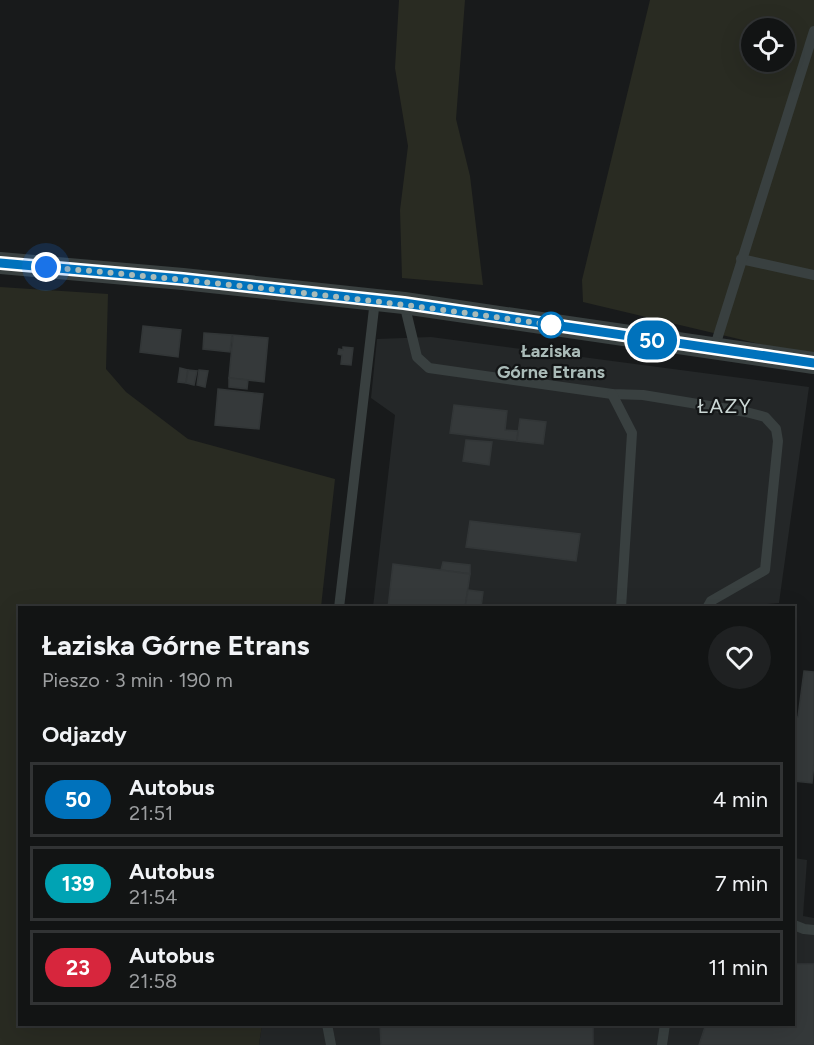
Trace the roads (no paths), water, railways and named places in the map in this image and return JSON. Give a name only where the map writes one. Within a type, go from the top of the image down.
[{"type":"street","points":[[0,263],[183,279],[404,303],[814,363]]},
{"type":"lane","points":[[714,349],[814,31]]},
{"type":"lane","points":[[741,259],[814,274]]},
{"type":"lane","points":[[339,606],[375,300]]},
{"type":"lane","points":[[404,303],[417,357],[429,368],[612,394],[643,395],[765,417],[776,429],[778,441],[765,570],[711,601],[708,606]]},
{"type":"lane","points":[[612,394],[632,433],[621,606]]},
{"type":"lane","points":[[795,925],[814,930]]},
{"type":"lane","points":[[327,1026],[332,1045]]},
{"type":"lane","points":[[662,1045],[665,1026]]},
{"type":"place","name":"Łaziska Górne Etrans","points":[[551,325]]},
{"type":"district","name":"ŁAZY","points":[[725,406]]}]
